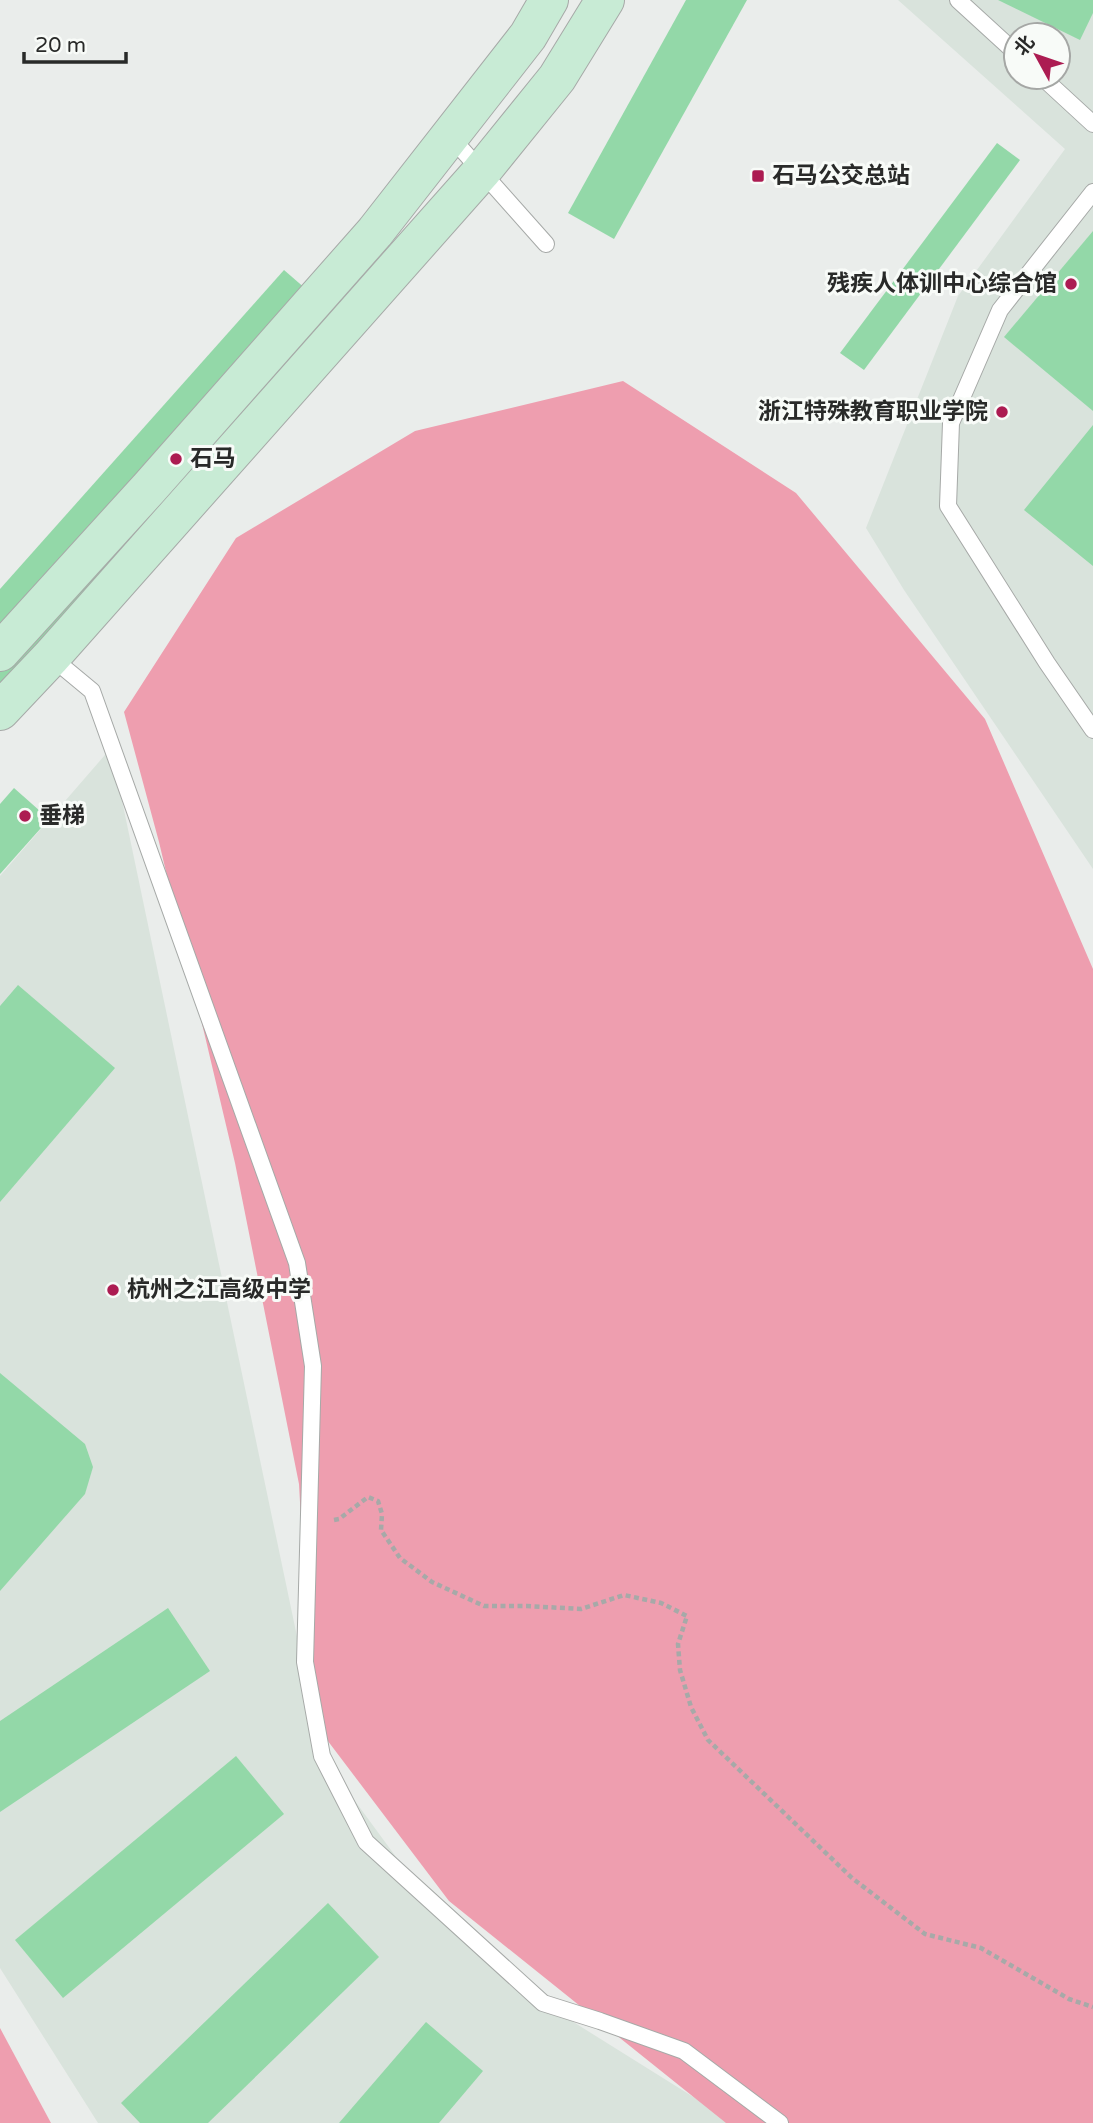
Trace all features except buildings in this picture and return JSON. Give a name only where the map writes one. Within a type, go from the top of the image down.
[{"type":"main road","points":[[0,652],[366,242],[528,36],[549,0]]},
{"type":"main road","points":[[0,711],[481,172],[557,78],[605,0]]},
{"type":"lane","points":[[958,0],[1002,40]]},
{"type":"lane","points":[[1057,91],[1093,124]]},
{"type":"lane","points":[[450,136],[546,244]]},
{"type":"lane","points":[[1093,192],[1000,310],[951,423],[948,506],[1047,663],[1093,730]]},
{"type":"lane","points":[[51,657],[92,691],[297,1263],[313,1366],[305,1662],[322,1756],[366,1842],[543,2003],[684,2051],[780,2123]]},
{"type":"path","points":[[309,1510],[321,1520],[339,1519],[368,1497],[378,1501],[382,1514],[381,1530],[400,1558],[432,1582],[484,1606],[581,1609],[624,1595],[661,1603],[687,1616],[678,1644],[680,1670],[691,1707],[708,1740],[852,1878],[925,1934],[981,1948],[1069,1999],[1093,2007]]},
{"type":"shaded area","name":"浙江特殊教育职业学院","points":[[898,0],[1093,0],[1093,869],[904,590],[866,528],[958,296],[1065,149]]},
{"type":"shaded area","points":[[623,381],[796,493],[985,719],[1093,969],[1093,2123],[726,2123],[449,1901],[312,1720],[299,1484],[235,1163],[159,842],[124,712],[236,538],[415,431]]},
{"type":"shaded area","name":"杭州之江高级中学","points":[[111,748],[322,1756],[421,1891],[543,2003],[735,2123],[98,2123],[0,1968],[0,876]]},
{"type":"shaded area","points":[[0,2028],[51,2123],[0,2123]]},
{"type":"place","name":"石马公交总站","points":[[758,176]]},
{"type":"place","name":"残疾人体训中心综合馆","points":[[1071,284]]},
{"type":"place","name":"浙江特殊教育职业学院","points":[[1002,412]]},
{"type":"place","name":"石马","points":[[176,459]]},
{"type":"place","name":"垂梯","points":[[25,816]]},
{"type":"place","name":"杭州之江高级中学","points":[[113,1290]]}]
